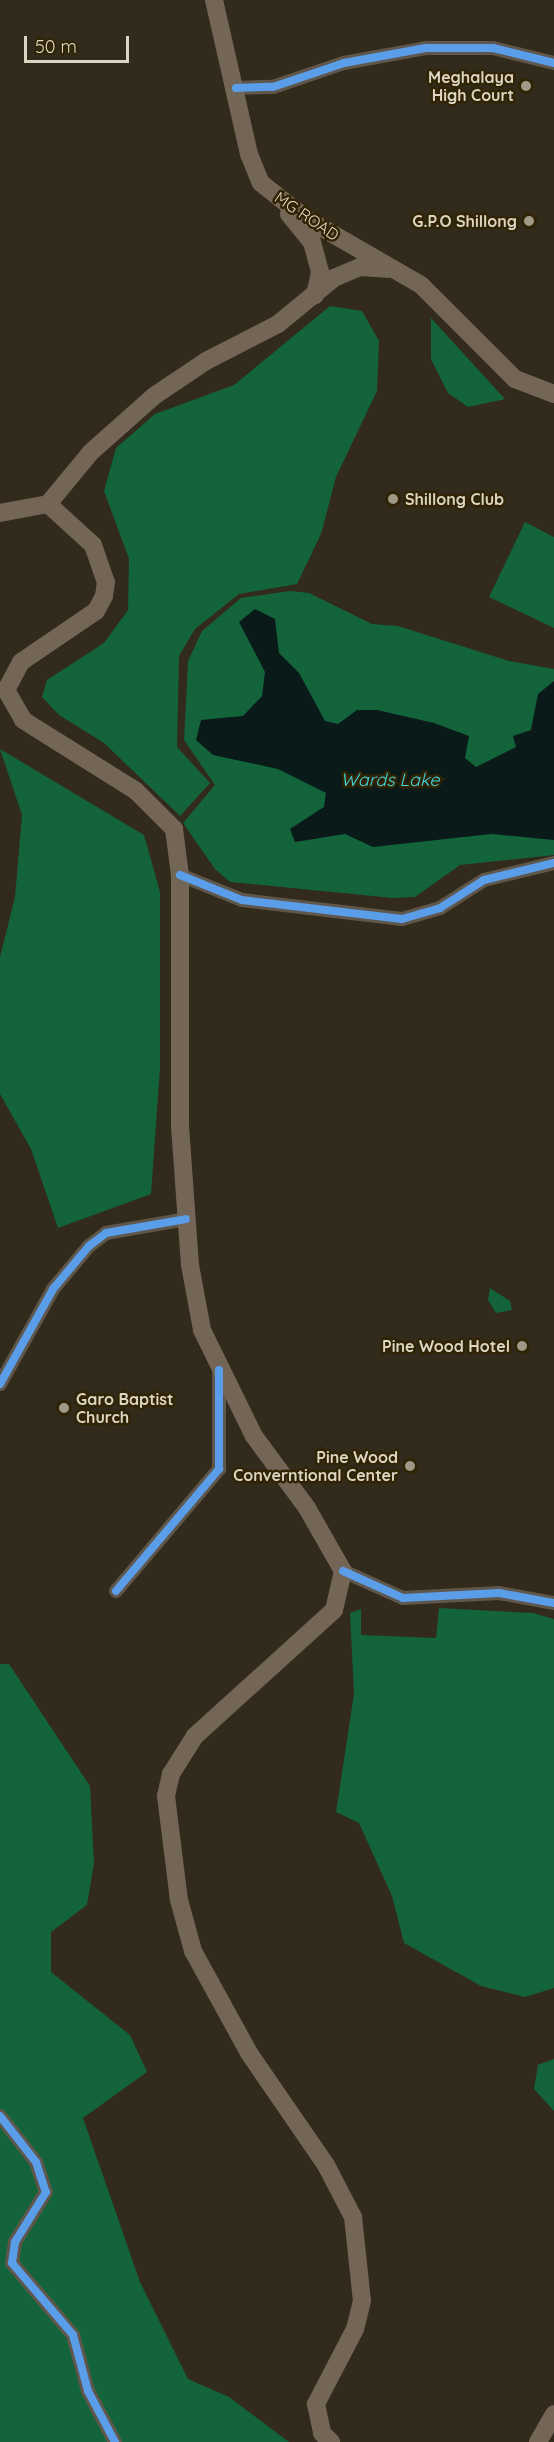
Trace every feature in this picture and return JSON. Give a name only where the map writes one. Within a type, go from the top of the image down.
[{"type":"main road","name":"MG ROAD","points":[[214,0],[253,168],[277,198],[441,301],[515,380],[554,394]]},
{"type":"main road","points":[[277,198],[312,242],[320,272],[315,295]]},
{"type":"main road","points":[[0,513],[48,504],[91,452],[154,396],[206,361],[260,336],[347,270],[395,270]]},
{"type":"main road","points":[[48,504],[93,545],[106,582],[104,596],[96,611],[11,672],[8,697],[23,720],[136,791],[168,818],[180,875],[177,1047],[186,1219],[202,1330],[219,1370],[254,1436],[307,1508],[343,1571],[334,1610],[195,1736],[171,1774],[166,1796],[179,1900],[193,1951],[249,2053],[326,2164],[353,2217],[362,2301],[355,2329],[316,2404],[322,2433],[331,2442]]},
{"type":"main road","points":[[538,2442],[554,2414]]},
{"type":"street","points":[[236,88],[273,87],[344,63],[426,48],[493,48],[554,63]]},
{"type":"street","points":[[180,875],[242,900],[402,920],[440,908],[484,880],[554,862]]},
{"type":"street","points":[[0,1384],[53,1289],[89,1246],[106,1233],[186,1219]]},
{"type":"street","points":[[116,1591],[219,1469],[219,1370]]},
{"type":"street","points":[[343,1571],[403,1598],[499,1593],[554,1603]]},
{"type":"street","points":[[0,2116],[36,2162],[46,2192],[15,2242],[12,2263],[73,2336],[88,2391],[115,2442]]},
{"type":"green space","points":[[330,306],[362,311],[379,341],[377,391],[336,477],[321,534],[297,584],[239,594],[195,629],[179,656],[177,747],[210,783],[180,816],[104,743],[59,715],[42,697],[47,680],[104,643],[128,610],[129,559],[104,491],[116,448],[155,414],[234,385]]},
{"type":"green space","points":[[431,318],[505,399],[468,407],[448,393],[431,359]]},
{"type":"green space","points":[[525,522],[554,537],[554,628],[489,597]]},
{"type":"green space","points":[[290,591],[309,593],[372,624],[398,626],[509,661],[554,669],[554,855],[460,865],[415,897],[393,898],[230,882],[215,869],[183,823],[215,785],[184,740],[188,661],[202,631],[241,598]]},
{"type":"green space","points":[[0,749],[144,835],[160,892],[160,1068],[151,1194],[58,1228],[31,1149],[0,1094],[0,957],[15,897],[22,815]]},
{"type":"green space","points":[[490,1288],[510,1301],[512,1310],[496,1313],[488,1300]]},
{"type":"green space","points":[[439,1608],[533,1613],[554,1619],[554,1988],[525,1997],[481,1986],[404,1943],[392,1896],[359,1823],[336,1812],[354,1694],[350,1613],[361,1609],[361,1635],[436,1638]]},
{"type":"green space","points":[[0,1664],[9,1664],[90,1786],[94,1863],[87,1905],[51,1932],[51,1972],[130,2035],[147,2072],[83,2118],[140,2282],[188,2379],[229,2397],[289,2442],[0,2442]]},
{"type":"green space","points":[[554,2059],[554,2111],[534,2089],[538,2065]]},
{"type":"water","name":"Wards Lake","points":[[255,609],[275,619],[279,653],[299,673],[325,721],[338,724],[357,710],[377,710],[434,723],[469,736],[465,758],[476,767],[516,747],[513,736],[531,730],[538,694],[554,681],[554,840],[491,834],[373,847],[345,834],[295,842],[290,829],[324,807],[326,793],[278,769],[213,755],[196,740],[201,720],[243,716],[262,696],[265,672],[239,622]]},
{"type":"cycle path","points":[[236,88],[273,87],[344,63],[426,48],[493,48],[554,63]]},
{"type":"cycle path","points":[[180,875],[242,900],[402,919],[440,908],[484,880],[554,863]]},
{"type":"cycle path","points":[[0,1384],[53,1289],[89,1246],[106,1233],[186,1219]]},
{"type":"cycle path","points":[[116,1591],[219,1469],[219,1370]]},
{"type":"cycle path","points":[[343,1571],[403,1598],[499,1593],[554,1603]]},
{"type":"cycle path","points":[[0,2116],[36,2162],[46,2192],[15,2242],[12,2263],[73,2335],[88,2391],[115,2442]]},
{"type":"place","name":"Meghalaya High Court","points":[[526,86]]},
{"type":"place","name":"G.P.O Shillong","points":[[529,221]]},
{"type":"place","name":"Shillong Club","points":[[393,499]]},
{"type":"place","name":"Pine Wood Hotel","points":[[522,1346]]},
{"type":"place","name":"Garo Baptist Church","points":[[64,1408]]},
{"type":"place","name":"Pine Wood Converntional Center","points":[[410,1466]]}]
